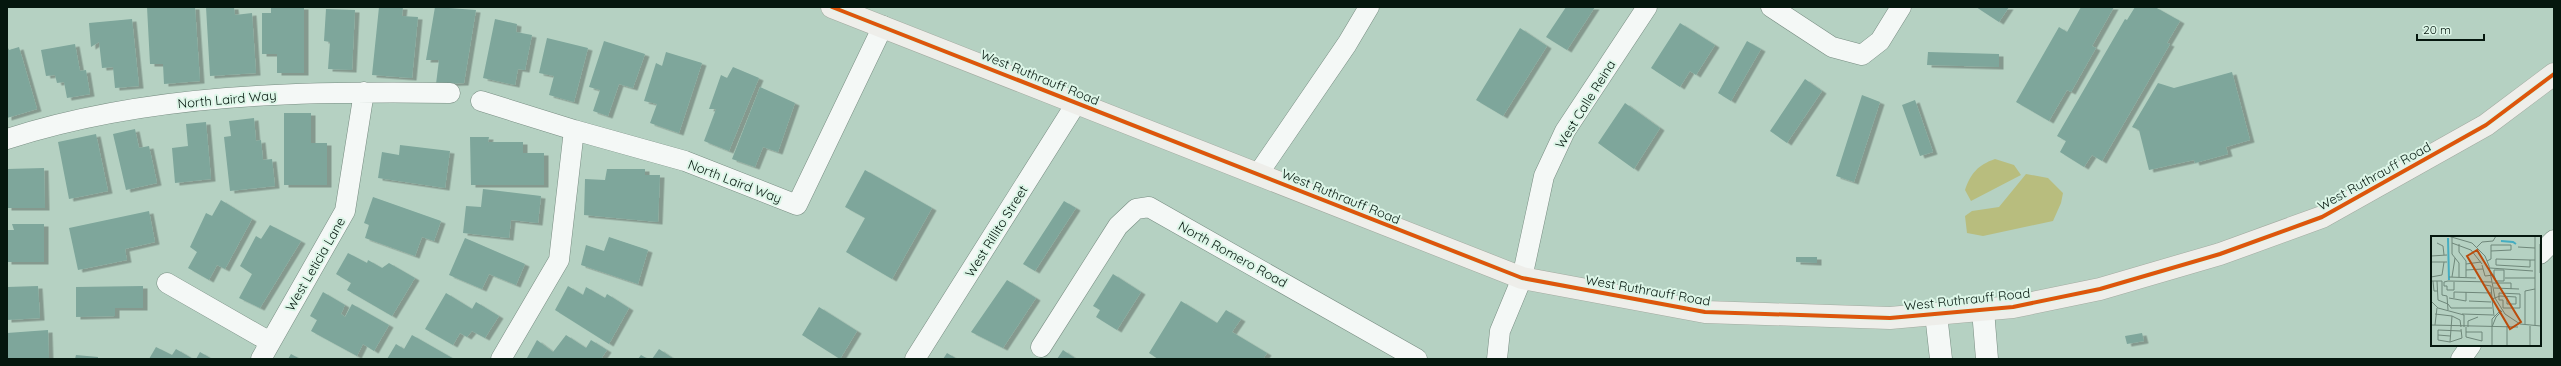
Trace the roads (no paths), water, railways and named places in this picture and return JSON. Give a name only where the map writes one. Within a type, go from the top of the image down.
[{"type":"main road","name":"West Ruthrauff Road","points":[[832,7],[1522,278],[1705,312],[1890,318],[2019,306],[2100,289],[2220,254],[2322,217],[2486,125],[2554,74]]},
{"type":"street","points":[[1258,174],[1347,44],[1369,7]]},
{"type":"street","name":"West Calle Reina","points":[[1497,359],[1500,331],[1522,278],[1544,176],[1565,131],[1647,7]]},
{"type":"street","points":[[1771,7],[1832,47],[1862,55],[1880,41],[1901,7]]},
{"type":"street","name":"North Laird Way","points":[[481,101],[574,130],[685,161],[797,205],[883,26]]},
{"type":"street","name":"West Leticia Lane","points":[[265,350],[345,211],[364,92]]},
{"type":"street","name":"North Laird Way","points":[[7,138],[55,123],[189,101],[301,93],[450,93]]},
{"type":"street","name":"West Rillito Street","points":[[914,359],[1077,102]]},
{"type":"street","points":[[501,359],[559,260],[574,130]]},
{"type":"street","name":"North Romero Road","points":[[1041,347],[1118,226],[1136,209],[1149,207],[1417,359]]},
{"type":"street","points":[[2541,253],[2554,240]]},
{"type":"street","points":[[168,283],[265,350]]},
{"type":"street","points":[[1983,310],[1987,359]]},
{"type":"street","points":[[1936,314],[1941,359]]},
{"type":"street","points":[[2461,359],[2470,346]]}]
